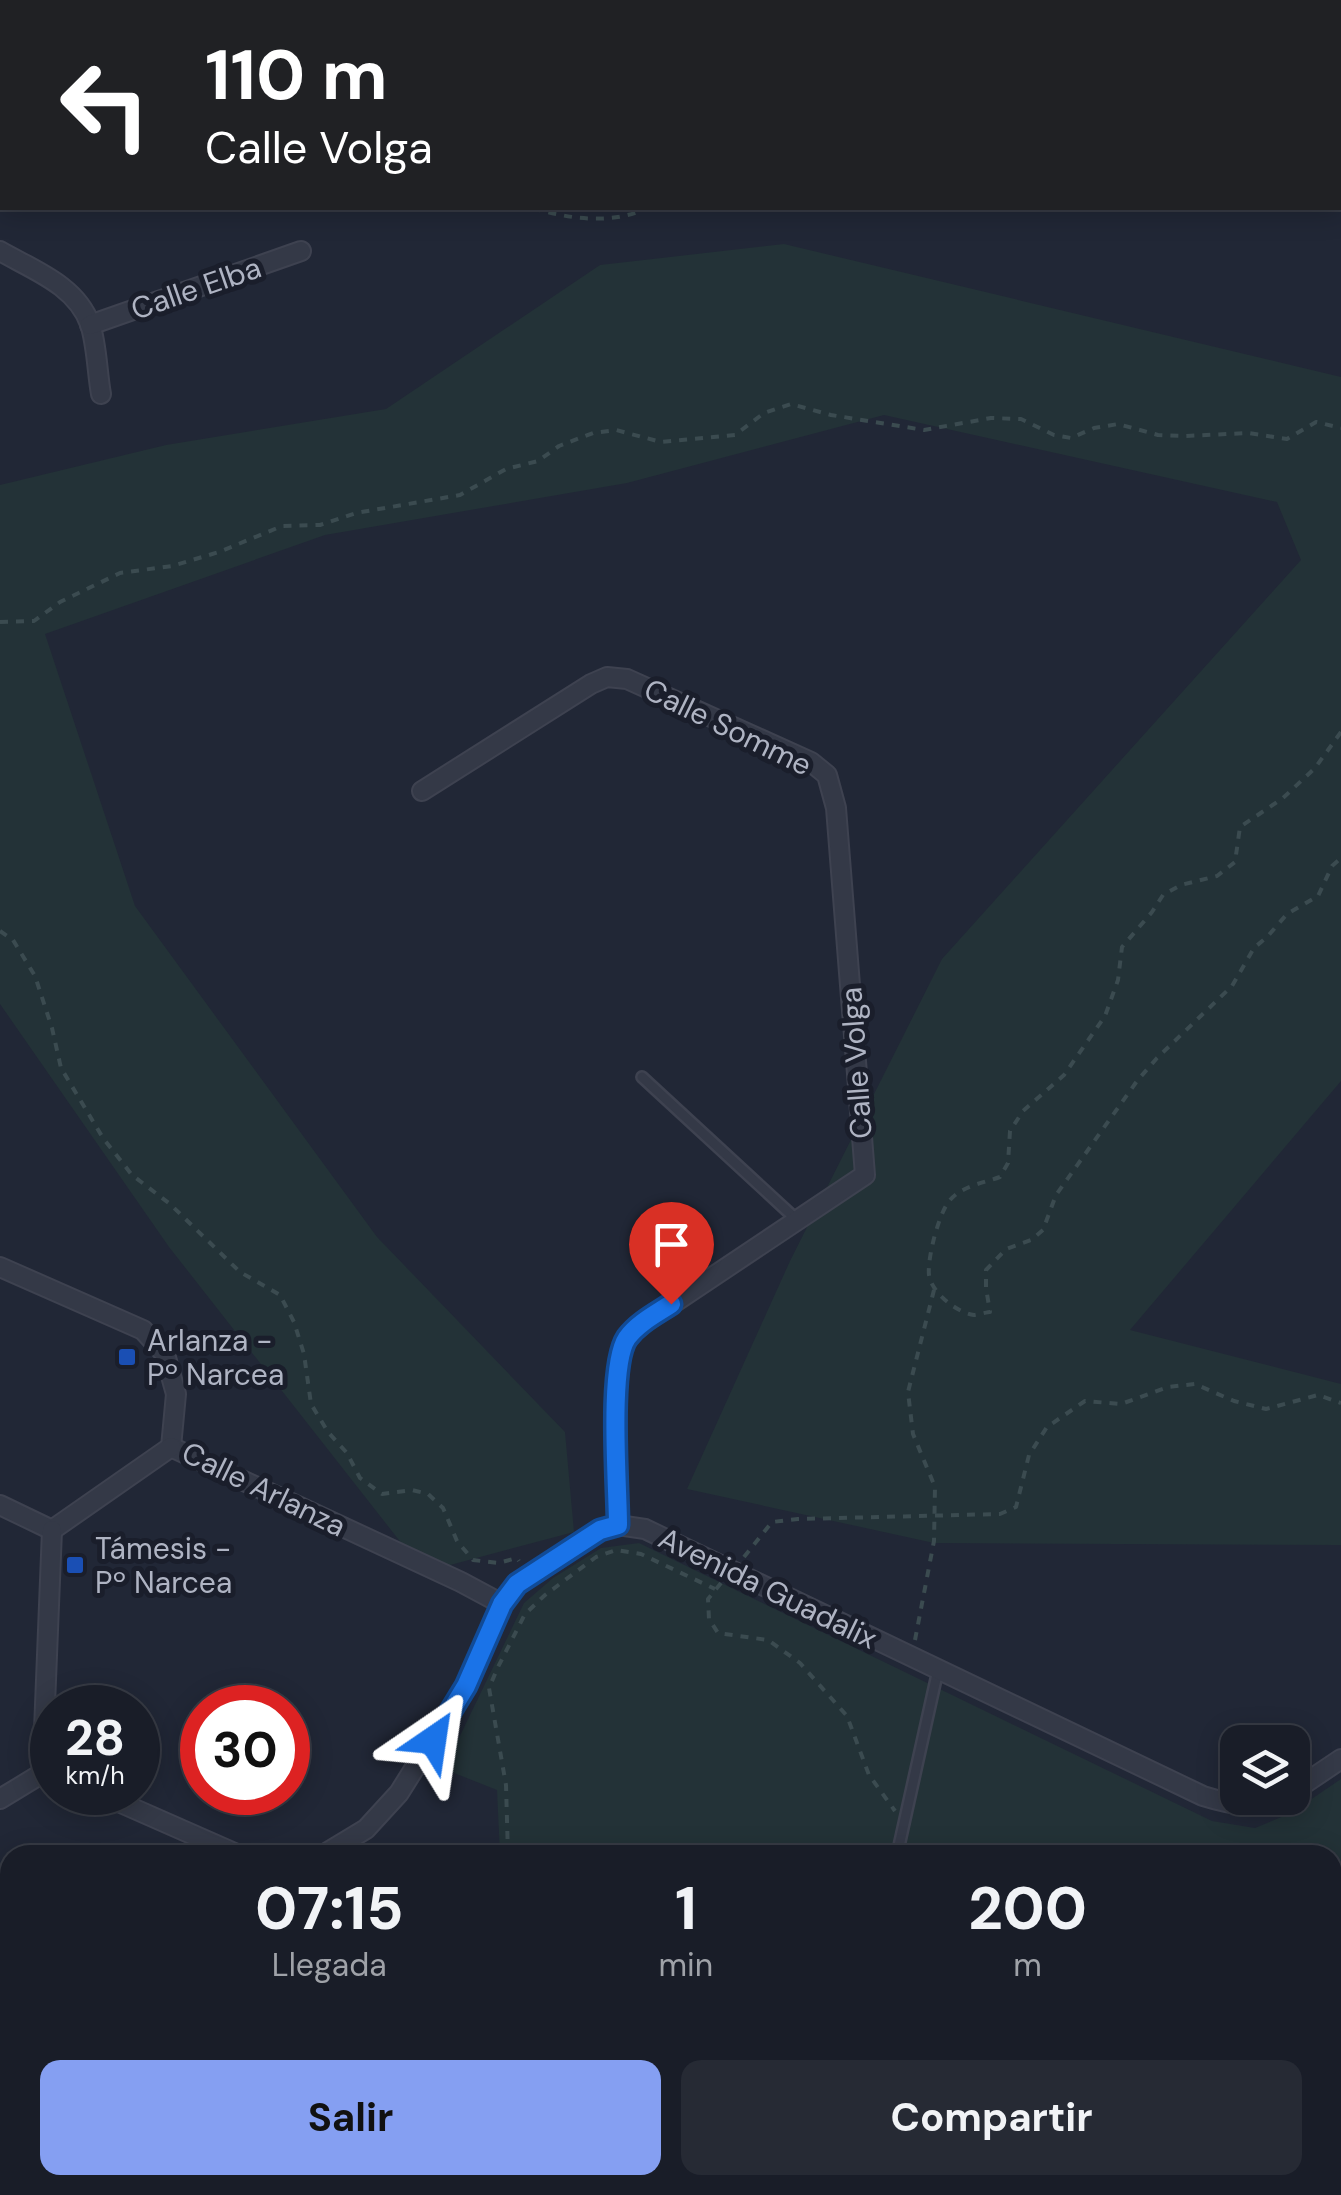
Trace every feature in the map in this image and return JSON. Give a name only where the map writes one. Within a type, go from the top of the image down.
[{"type":"street","name":"Calle Elba","points":[[0,251],[62,287],[79,303],[90,325],[101,394]]},
{"type":"street","name":"Calle Elba","points":[[90,325],[301,251]]},
{"type":"street","name":"Calle Somme","points":[[422,791],[607,677],[627,679],[811,762],[827,775]]},
{"type":"street","name":"Calle Volga","points":[[618,1525],[616,1395],[619,1358],[626,1340],[639,1326],[864,1175],[836,808],[827,775]]},
{"type":"street","name":"Calle Arlanza","points":[[0,1267],[142,1330],[164,1354],[176,1394],[171,1448],[502,1604]]},
{"type":"street","points":[[52,1530],[171,1448]]},
{"type":"street","points":[[0,1504],[52,1530]]},
{"type":"street","name":"Avenida Guadalix","points":[[338,1845],[366,1828],[399,1793],[466,1686],[502,1604],[517,1584],[600,1530],[618,1525],[646,1530],[1220,1801]]},
{"type":"street","points":[[46,1685],[52,1530]]},
{"type":"street","points":[[1310,1780],[1341,1759]]},
{"type":"street","points":[[0,1799],[30,1782]]},
{"type":"street","points":[[148,1815],[216,1845]]},
{"type":"lane","points":[[642,1076],[797,1220]]},
{"type":"lane","points":[[899,1845],[938,1670]]},
{"type":"path","points":[[541,210],[578,219],[627,216],[641,210]]},
{"type":"path","points":[[0,622],[34,620],[60,602],[120,573],[187,562],[282,526],[320,525],[356,512],[460,495],[506,470],[538,461],[559,446],[594,433],[616,430],[661,442],[735,435],[764,413],[790,404],[924,430],[991,418],[1021,419],[1054,435],[1072,438],[1094,428],[1118,424],[1158,435],[1248,433],[1287,439],[1316,422],[1341,428]]},
{"type":"path","points":[[1341,732],[1315,768],[1283,798],[1240,827],[1235,862],[1218,876],[1181,885],[1164,895],[1122,947],[1118,980],[1105,1016],[1064,1075],[1023,1111],[1010,1131],[1008,1163],[1000,1177],[960,1190],[947,1202],[936,1230],[928,1273],[934,1290],[952,1305],[975,1315],[990,1312],[986,1270],[1006,1249],[1031,1240],[1043,1230],[1056,1195],[1137,1082],[1232,986],[1254,948],[1286,914],[1318,896],[1332,866],[1341,858]]},
{"type":"path","points":[[0,931],[13,940],[35,976],[61,1068],[103,1138],[132,1175],[170,1204],[240,1272],[280,1295],[304,1354],[311,1404],[360,1478],[382,1494],[412,1490],[428,1494],[443,1508],[456,1541],[473,1560],[498,1563],[517,1558],[545,1596]]},
{"type":"path","points":[[911,1657],[934,1541],[935,1487],[913,1434],[908,1392],[934,1290]]},
{"type":"path","points":[[903,1824],[870,1774],[846,1716],[800,1663],[768,1640],[718,1634],[709,1618],[708,1599],[772,1522],[1000,1514],[1016,1507],[1029,1455],[1047,1427],[1085,1401],[1121,1404],[1168,1388],[1195,1384],[1234,1402],[1266,1409],[1318,1396],[1341,1403]]},
{"type":"path","points":[[508,1845],[506,1785],[490,1688],[525,1614],[596,1557],[616,1550],[641,1554],[716,1589]]},
{"type":"shaded area","points":[[784,244],[1341,377],[1341,1081],[1130,1330],[1341,1384],[1341,1545],[934,1543],[687,1489],[790,1261],[942,959],[1301,560],[1277,502],[884,415],[627,483],[325,535],[45,634],[135,906],[377,1237],[565,1432],[574,1532],[424,1572],[169,1247],[0,1004],[0,485],[166,445],[386,409],[600,265]]},
{"type":"shaded area","points":[[639,1543],[1212,1821],[1255,1828],[1286,1815],[1310,1815],[1310,1800],[1341,1779],[1341,1845],[500,1845],[497,1790],[444,1769],[524,1603],[553,1578],[601,1548]]},
{"type":"place","name":"Arlanza - Pº Narcea","points":[[127,1357]]},
{"type":"place","name":"Támesis - Pº Narcea","points":[[75,1565]]},
{"type":"route","points":[[433,1740],[466,1686],[502,1604],[517,1584],[600,1530],[618,1525],[619,1358],[626,1340],[639,1326],[671,1304]]}]
